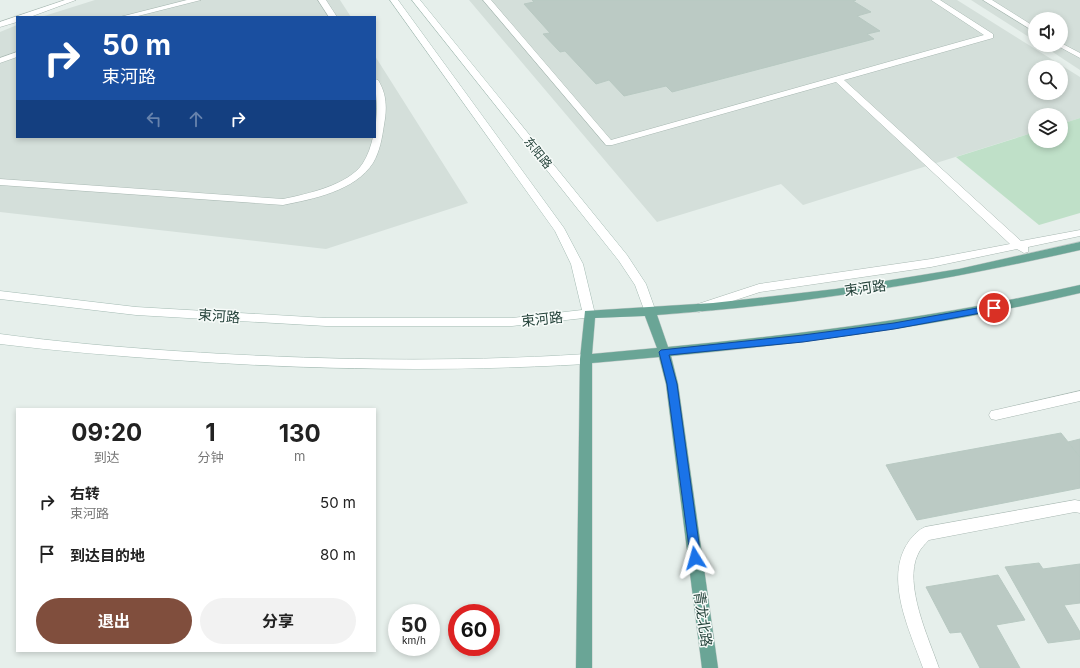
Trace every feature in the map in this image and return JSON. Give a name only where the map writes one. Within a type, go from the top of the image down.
[{"type":"main road","points":[[25,16],[72,0]]},
{"type":"main road","points":[[128,16],[197,0]]},
{"type":"main road","points":[[322,0],[332,16]]},
{"type":"main road","name":"东阳路","points":[[394,0],[560,230],[577,264],[589,314]]},
{"type":"main road","name":"东阳路","points":[[416,0],[623,258],[640,284],[650,312]]},
{"type":"main road","points":[[487,0],[609,143],[990,36],[935,0]]},
{"type":"main road","points":[[987,0],[1028,26]]},
{"type":"main road","points":[[0,25],[16,19]]},
{"type":"main road","points":[[1068,49],[1080,56]]},
{"type":"main road","points":[[0,61],[16,54]]},
{"type":"main road","points":[[838,79],[1018,246],[1040,256]]},
{"type":"main road","points":[[0,182],[283,202],[300,199],[330,189],[355,175],[365,167],[373,150],[381,118],[380,89],[376,83]]},
{"type":"main road","points":[[696,309],[759,288],[923,264],[1080,233]]},
{"type":"main road","name":"束河路","points":[[0,295],[136,310],[326,322],[512,322],[589,314],[696,309],[869,288],[950,275],[1080,246]]},
{"type":"main road","points":[[0,339],[110,351],[313,364],[413,366],[504,364],[586,359],[803,339],[894,326],[980,311],[1080,289]]},
{"type":"main road","name":"青龙北路","points":[[650,312],[664,352],[672,384],[710,668]]},
{"type":"main road","points":[[584,668],[585,486],[587,420],[586,359],[589,314]]},
{"type":"main road","points":[[996,415],[1080,396]]},
{"type":"main road","points":[[931,668],[910,605],[907,588],[906,572],[909,557],[915,544],[925,534],[1080,506]]},
{"type":"shaded area","points":[[95,0],[340,0],[350,16],[44,16]]},
{"type":"shaded area","points":[[469,0],[957,0],[1028,44],[1028,52],[1040,52],[1053,60],[1028,60],[1028,100],[1068,100],[1068,69],[1080,77],[1080,118],[1068,122],[1068,108],[1028,108],[1028,134],[803,205],[781,184],[657,222]]},
{"type":"shaded area","points":[[971,0],[1080,0],[1080,70],[1068,62],[1068,60],[1065,60],[1053,52],[1068,52],[1068,12],[1028,12],[1028,37]]},
{"type":"shaded area","points":[[16,25],[16,138],[376,138],[376,58],[468,203],[326,249],[0,212],[0,32]]},
{"type":"green space","points":[[1080,118],[1080,213],[1039,225],[956,157],[1028,134],[1028,148],[1068,148],[1068,122]]},
{"type":"building","points":[[532,0],[856,0],[853,1],[871,12],[857,16],[880,31],[867,34],[874,39],[672,92],[666,86],[624,96],[609,80],[596,84],[565,51],[560,52],[543,34],[550,33],[524,4],[534,2]]},
{"type":"building","points":[[1061,433],[1080,457],[1080,488],[917,520],[886,465]]},
{"type":"building","points":[[1080,439],[1080,457],[1068,442]]},
{"type":"building","points":[[1039,563],[1043,569],[1080,564],[1080,603],[1064,605],[1080,632],[1080,639],[1048,643],[1005,567]]},
{"type":"building","points":[[998,575],[1025,620],[996,625],[1020,668],[980,668],[961,632],[950,633],[926,587]]},
{"type":"route","points":[[695,558],[672,384],[664,352],[709,349],[803,339],[894,326],[994,308]]}]
